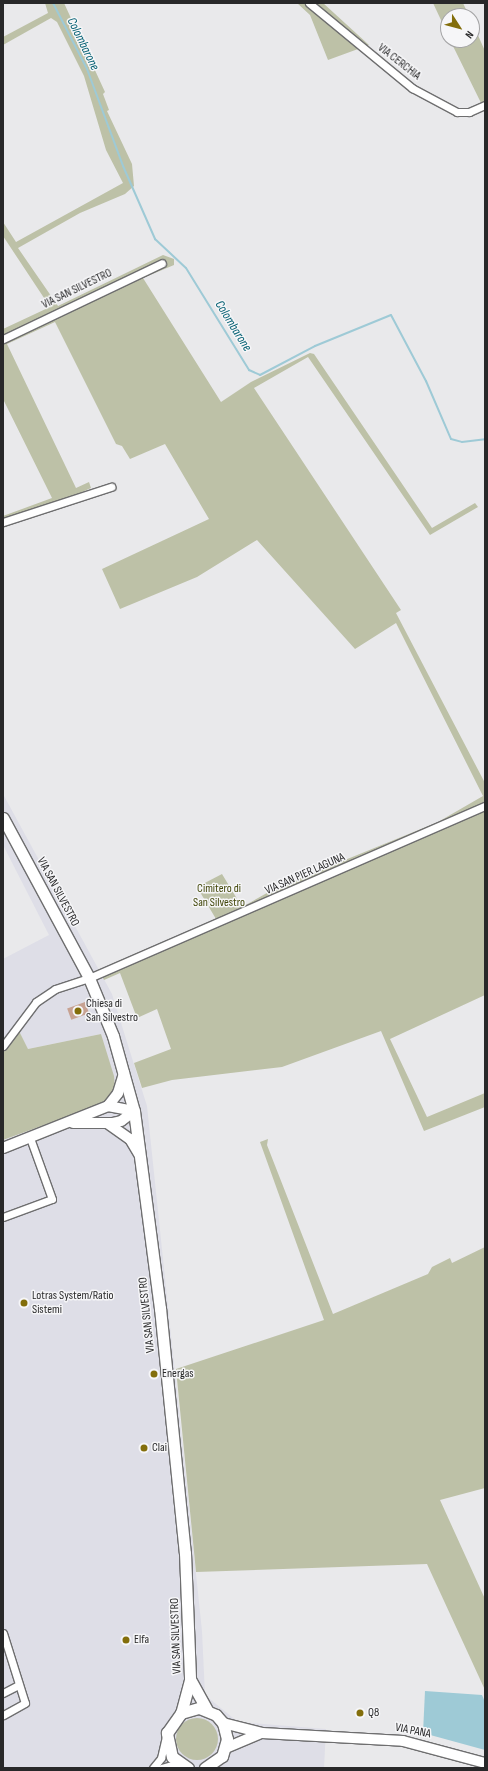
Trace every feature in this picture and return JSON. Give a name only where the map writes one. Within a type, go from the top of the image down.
[{"type":"main road","name":"VIA SAN SILVESTRO","points":[[3,818],[90,978],[124,1072],[134,1111],[142,1164],[185,1553],[190,1680],[181,1713],[167,1733]]},
{"type":"main road","name":"VIA SAN SILVESTRO","points":[[190,1680],[208,1710],[223,1723]]},
{"type":"main road","points":[[181,1713],[194,1709],[208,1710]]},
{"type":"main road","points":[[208,1767],[226,1748],[227,1739],[223,1723]]},
{"type":"main road","points":[[167,1733],[168,1749],[183,1766]]},
{"type":"street","name":"VIA CERCHIA","points":[[309,3],[412,88],[457,112],[469,112],[485,106]]},
{"type":"street","name":"VIA SAN SILVESTRO","points":[[3,339],[162,263]]},
{"type":"street","points":[[3,522],[111,487]]},
{"type":"street","name":"VIA SAN PIER LAGUNA","points":[[90,978],[485,806]]},
{"type":"street","points":[[3,1046],[43,997],[55,989],[90,978]]},
{"type":"street","points":[[3,1148],[73,1122],[108,1106],[118,1093],[124,1072]]},
{"type":"street","points":[[108,1106],[134,1111]]},
{"type":"street","points":[[73,1122],[107,1123],[121,1121],[134,1111]]},
{"type":"street","points":[[107,1123],[130,1139],[142,1164]]},
{"type":"street","points":[[3,1217],[52,1199],[30,1138]]},
{"type":"street","points":[[3,1632],[17,1686],[25,1703],[3,1715]]},
{"type":"street","points":[[3,1693],[17,1686]]},
{"type":"street","name":"VIA PANA","points":[[223,1723],[262,1733],[403,1741],[485,1763]]},
{"type":"street","points":[[153,1768],[161,1758],[167,1733]]},
{"type":"street","name":"VIA PANA","points":[[226,1748],[242,1739],[262,1733]]},
{"type":"street","points":[[161,1768],[183,1766]]},
{"type":"shaded area","points":[[3,794],[112,994],[147,1106],[202,1631],[205,1695],[238,1722],[326,1729],[324,1768],[3,1768],[3,1140],[104,1103],[101,1034],[28,1049],[19,1032],[3,1053],[3,959],[49,935],[3,845]]},
{"type":"green space","name":"Cimitero di San Silvestro","points":[[45,3],[64,3],[105,92],[103,94],[109,110],[107,111],[132,164],[134,186],[125,194],[80,213],[18,248],[58,306],[163,255],[174,259],[174,265],[143,278],[221,402],[251,382],[310,353],[314,354],[432,528],[475,503],[478,507],[430,535],[308,357],[254,388],[401,610],[396,613],[485,783],[485,995],[390,1039],[427,1117],[485,1093],[485,1107],[424,1131],[381,1031],[282,1067],[172,1080],[142,1088],[134,1063],[171,1049],[157,1009],[137,1018],[120,973],[104,980],[99,970],[216,919],[197,887],[222,874],[242,907],[274,889],[438,822],[483,796],[396,623],[355,649],[257,540],[197,577],[120,609],[102,569],[209,519],[165,444],[130,459],[122,446],[116,444],[55,322],[7,344],[76,488],[89,482],[91,488],[3,528],[3,516],[52,498],[3,399],[3,329],[50,307],[3,236],[3,222],[16,242],[123,183],[106,150],[84,76],[57,22],[51,18],[3,45],[3,37],[48,13]]},
{"type":"green space","points":[[297,3],[323,3],[369,45],[328,60],[310,15]]},
{"type":"green space","points":[[433,3],[463,3],[465,8],[440,8],[440,18]]},
{"type":"green space","points":[[480,40],[485,51],[485,111],[454,48],[480,48]]},
{"type":"green space","points":[[19,1031],[28,1049],[101,1034],[114,1076],[115,1087],[111,1096],[104,1103],[3,1140],[3,1053]]},
{"type":"green space","points":[[268,1139],[267,1145],[333,1314],[428,1274],[432,1267],[450,1258],[452,1263],[485,1247],[485,1488],[440,1500],[485,1599],[485,1690],[427,1564],[196,1572],[176,1369],[324,1320],[260,1142]]},
{"type":"green space","points":[[193,1718],[201,1718],[212,1724],[218,1735],[218,1743],[212,1754],[201,1760],[193,1760],[182,1754],[176,1743],[176,1735],[182,1724]]},
{"type":"water","points":[[425,1691],[482,1695],[485,1702],[485,1750],[423,1733]]},
{"type":"building","name":"Chiesa di San Silvestro","points":[[85,1002],[89,1013],[71,1020],[67,1008]]},
{"type":"waterway","name":"Colombarone","points":[[53,3],[87,69],[123,166],[155,239],[186,268],[249,370],[260,375],[315,346],[391,315],[426,381],[451,439],[462,442],[485,439]]},
{"type":"place","name":"Chiesa di San Silvestro","points":[[78,1011]]},
{"type":"place","name":"Lotras System/Ratio Sistemi","points":[[24,1303]]},
{"type":"place","name":"Energas","points":[[154,1374]]},
{"type":"place","name":"Clai","points":[[144,1448]]},
{"type":"place","name":"Elfa","points":[[126,1640]]},
{"type":"place","name":"Q8","points":[[360,1713]]}]
